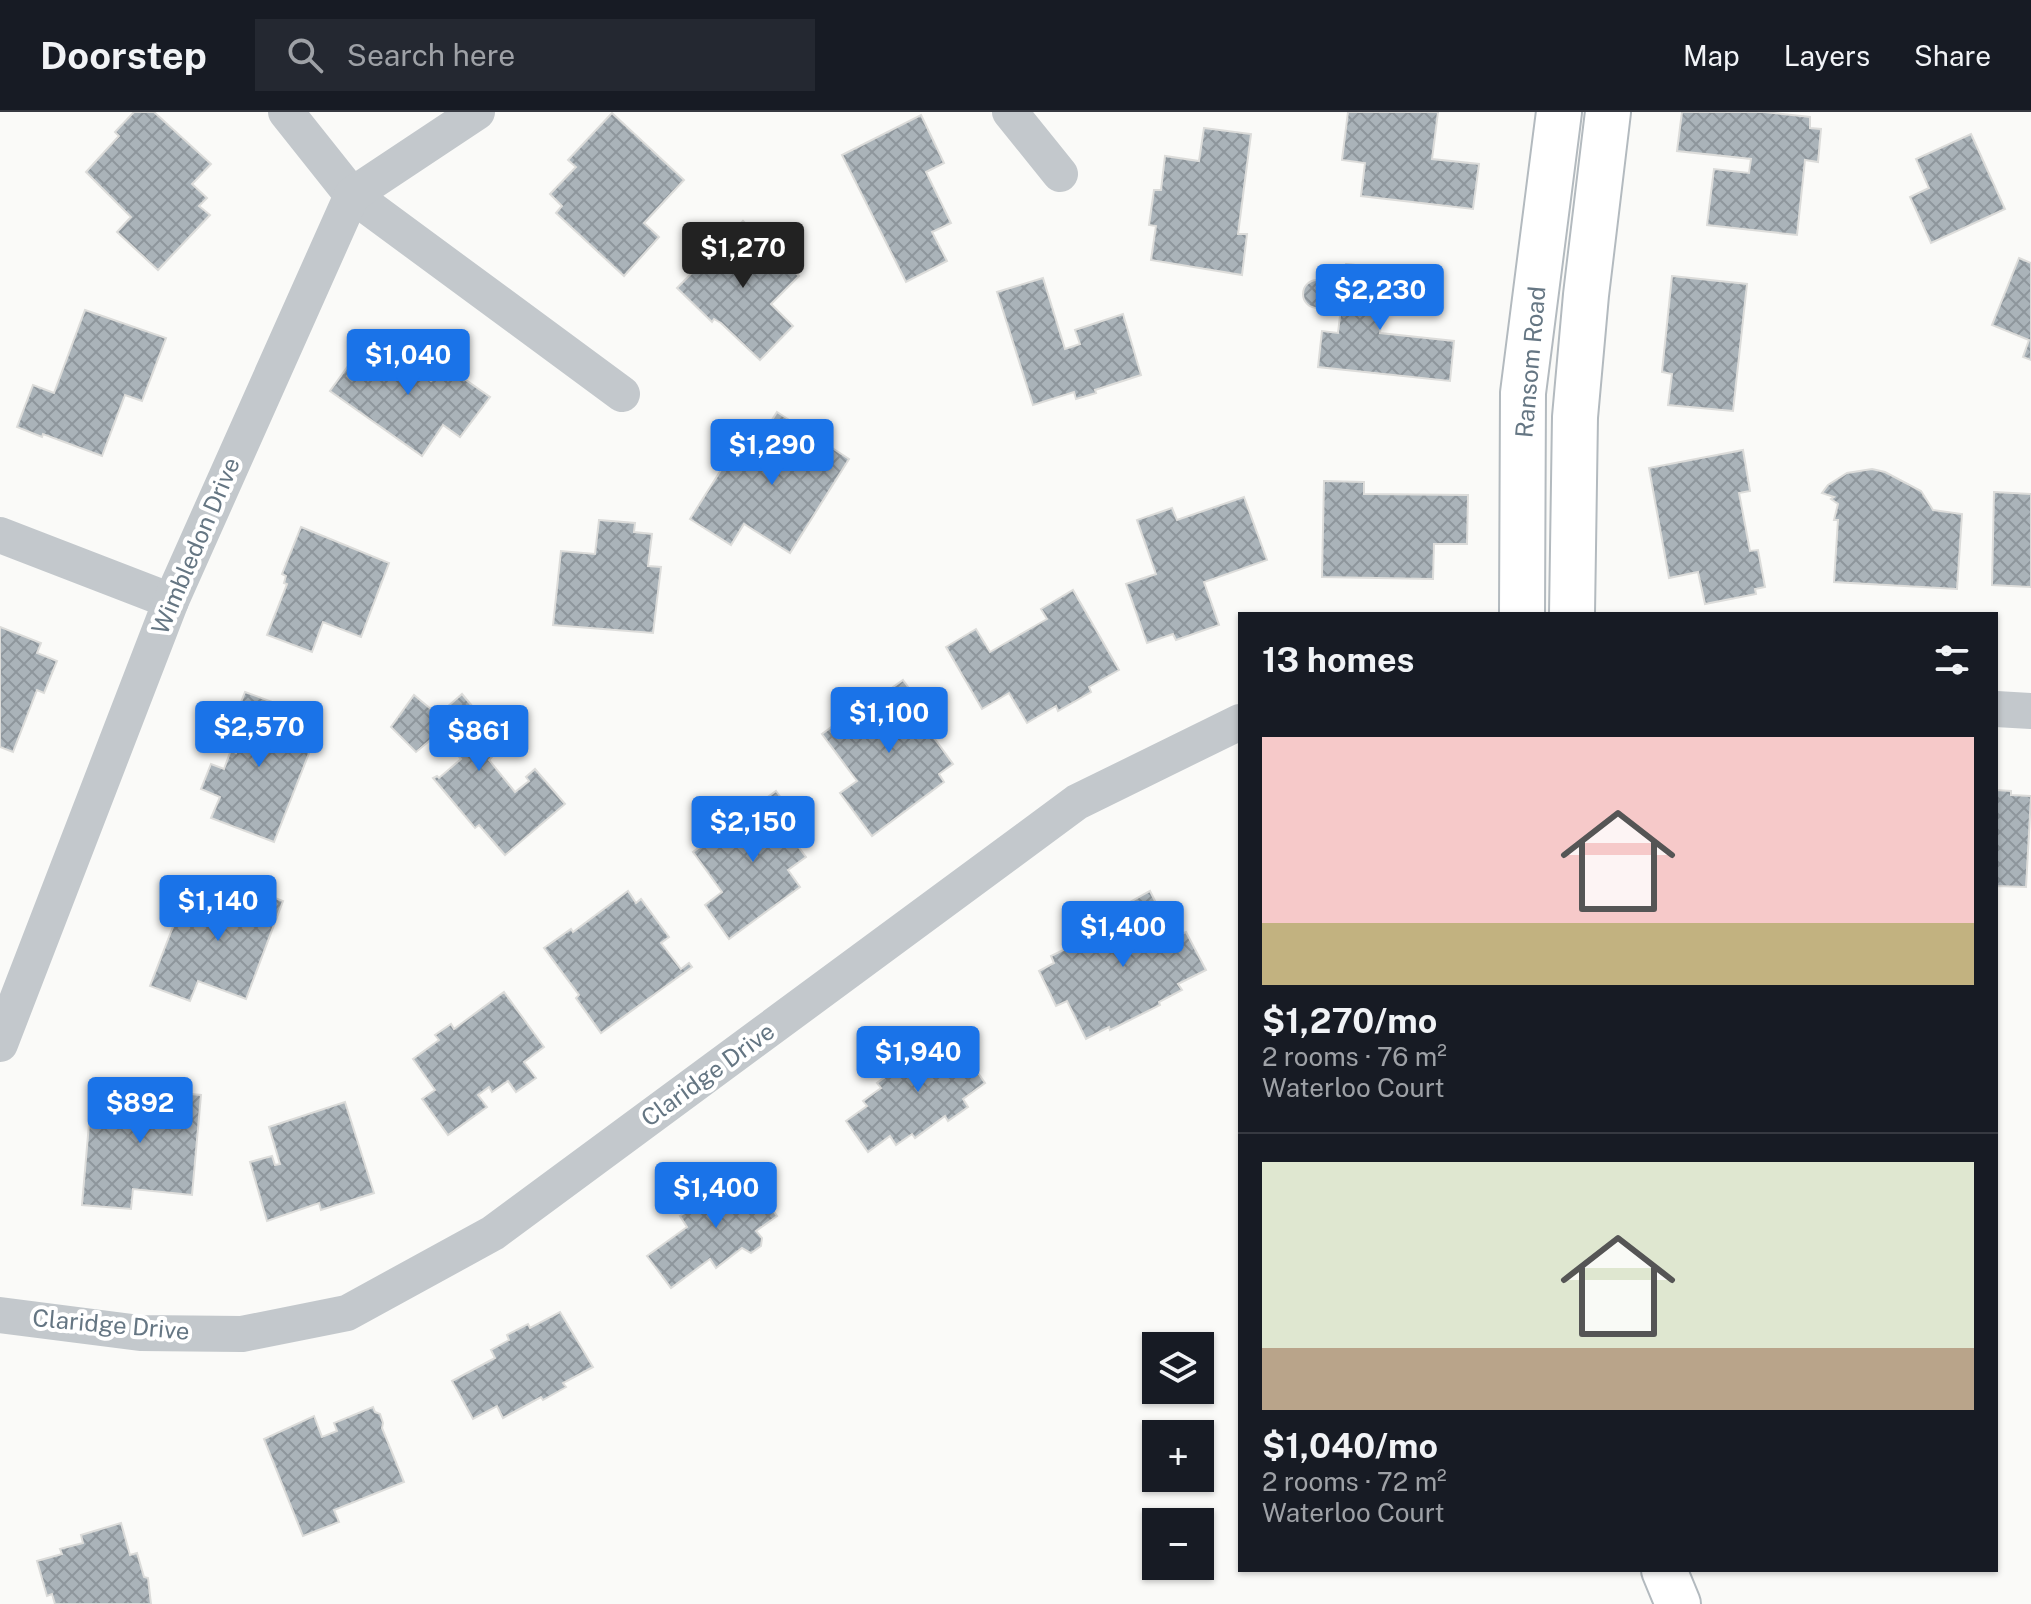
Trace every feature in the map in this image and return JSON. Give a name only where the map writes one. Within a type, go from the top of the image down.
[{"type":"street","points":[[286,112],[352,195],[622,394]]},
{"type":"street","points":[[352,195],[477,112]]},
{"type":"street","points":[[1010,112],[1060,174]]},
{"type":"street","name":"Ransom Road","points":[[1522,612],[1523,393],[1559,112]]},
{"type":"street","name":"Ransom Road","points":[[1572,612],[1575,417],[1608,112]]},
{"type":"street","name":"Wimbledon Drive","points":[[0,1044],[171,601],[352,195]]},
{"type":"street","points":[[0,535],[171,601]]},
{"type":"street","points":[[1998,709],[2031,711]]},
{"type":"street","name":"Claridge Drive","points":[[0,1315],[140,1333],[242,1334],[347,1313],[493,1233],[1077,802],[1238,723]]},
{"type":"street","points":[[1665,1572],[1678,1604]]},
{"type":"building","points":[[134,112],[154,112],[211,164],[192,184],[207,198],[199,206],[210,215],[158,270],[117,232],[131,217],[86,172],[119,136],[115,132]]},
{"type":"building","points":[[1348,112],[1438,112],[1432,159],[1479,164],[1473,209],[1361,196],[1365,163],[1342,160]]},
{"type":"building","points":[[1682,112],[1765,112],[1810,117],[1810,128],[1821,129],[1818,162],[1805,160],[1797,235],[1707,225],[1714,169],[1749,173],[1751,159],[1677,151]]},
{"type":"building","points":[[612,113],[684,180],[644,223],[659,237],[624,276],[556,213],[562,206],[550,194],[576,167],[568,160]]},
{"type":"building","points":[[921,115],[944,163],[926,172],[951,223],[932,232],[947,261],[906,282],[842,155]]},
{"type":"building","points":[[1204,128],[1251,134],[1238,234],[1247,234],[1242,275],[1151,260],[1156,226],[1149,225],[1154,190],[1161,190],[1165,156],[1199,161]]},
{"type":"building","points":[[1971,134],[2005,209],[1931,243],[1910,197],[1929,188],[1916,159]]},
{"type":"building","points":[[743,221],[799,276],[771,304],[793,326],[760,360],[721,323],[714,319],[712,322],[677,288]]},
{"type":"building","points":[[2019,258],[2031,263],[2031,360],[2023,357],[2029,340],[1992,325]]},
{"type":"building","points":[[1346,264],[1403,270],[1398,312],[1383,310],[1380,333],[1454,341],[1450,381],[1318,367],[1322,331],[1338,333]]},
{"type":"building","points":[[1672,276],[1747,284],[1733,411],[1668,405],[1672,374],[1662,372]]},
{"type":"building","points":[[1043,278],[1065,349],[1080,344],[1075,330],[1123,314],[1141,375],[1076,399],[1074,392],[1033,405],[997,292]]},
{"type":"building","points":[[1317,280],[1327,284],[1331,294],[1327,304],[1317,308],[1307,304],[1303,294],[1307,284]]},
{"type":"building","points":[[85,310],[166,338],[142,401],[125,395],[102,456],[17,427],[33,385],[54,393]]},
{"type":"building","points":[[369,337],[431,381],[443,364],[490,397],[460,437],[443,425],[422,456],[330,391]]},
{"type":"building","points":[[777,412],[849,459],[790,553],[744,524],[731,545],[690,519],[728,459],[742,468]]},
{"type":"building","points":[[1743,450],[1750,491],[1739,493],[1750,551],[1758,550],[1765,587],[1755,589],[1756,594],[1705,604],[1698,572],[1669,578],[1649,468]]},
{"type":"building","points":[[1872,469],[1885,472],[1921,491],[1933,510],[1962,514],[1957,589],[1834,582],[1838,520],[1834,520],[1838,504],[1831,499],[1834,497],[1822,493],[1828,485],[1847,473]]},
{"type":"building","points":[[1324,481],[1364,482],[1364,494],[1468,495],[1467,544],[1434,544],[1433,579],[1322,577]]},
{"type":"building","points":[[1994,492],[2031,494],[2031,587],[1992,585]]},
{"type":"building","points":[[1244,497],[1267,560],[1204,582],[1219,625],[1176,640],[1173,634],[1147,643],[1126,584],[1156,574],[1137,520],[1172,508],[1177,520]]},
{"type":"building","points":[[599,520],[635,523],[634,532],[652,534],[648,566],[661,567],[653,633],[553,625],[561,551],[595,554]]},
{"type":"building","points":[[301,527],[389,563],[361,637],[323,622],[312,652],[267,635],[287,584],[284,583],[286,576],[282,574]]},
{"type":"building","points":[[1073,590],[1119,670],[1089,687],[1091,692],[1058,711],[1056,706],[1027,723],[1009,693],[982,709],[946,647],[976,629],[990,652],[1047,619],[1041,609]]},
{"type":"building","points":[[0,627],[41,643],[37,653],[57,661],[44,693],[37,690],[13,752],[0,747]]},
{"type":"building","points":[[903,680],[942,728],[932,735],[953,764],[939,774],[944,782],[872,836],[840,793],[857,781],[822,734],[880,691],[882,695]]},
{"type":"building","points":[[245,692],[286,707],[279,724],[315,738],[274,842],[211,818],[220,797],[201,789],[211,764],[224,769],[231,750],[236,753],[240,742],[227,738]]},
{"type":"building","points":[[462,694],[504,744],[489,760],[515,792],[529,781],[526,777],[535,769],[565,804],[505,855],[479,825],[475,828],[433,778],[439,778],[461,759],[439,733],[416,752],[391,727],[414,695],[438,715]]},
{"type":"building","points":[[1998,790],[2011,791],[2011,795],[2031,796],[2026,887],[1998,886]]},
{"type":"building","points":[[776,791],[809,836],[797,845],[806,857],[788,870],[800,887],[729,939],[705,905],[722,892],[693,852]]},
{"type":"building","points":[[231,881],[283,901],[246,999],[198,981],[190,1001],[150,986],[183,901],[206,909],[209,901],[205,899],[209,889],[225,895]]},
{"type":"building","points":[[628,891],[636,903],[641,899],[669,937],[661,943],[681,969],[689,963],[692,967],[601,1033],[576,998],[579,995],[544,948],[571,929],[573,932]]},
{"type":"building","points":[[1150,891],[1163,917],[1169,914],[1179,935],[1186,932],[1206,970],[1178,984],[1182,990],[1159,1002],[1160,1005],[1086,1039],[1067,1001],[1056,1006],[1039,971],[1054,963],[1051,956],[1092,936],[1099,949],[1115,941],[1105,920],[1125,910],[1123,906]]},
{"type":"building","points":[[504,992],[544,1047],[524,1062],[536,1078],[516,1092],[508,1081],[492,1092],[489,1087],[478,1095],[487,1107],[448,1135],[422,1099],[435,1090],[413,1059],[439,1040],[435,1035],[451,1024],[454,1029]]},
{"type":"building","points":[[955,1031],[969,1050],[964,1053],[985,1083],[963,1099],[968,1107],[948,1121],[945,1116],[915,1138],[912,1134],[896,1145],[890,1136],[868,1152],[846,1121],[867,1106],[863,1101],[881,1088],[877,1083],[914,1056],[910,1051],[932,1038],[936,1044]]},
{"type":"building","points":[[100,1086],[201,1095],[192,1195],[133,1189],[131,1209],[82,1205],[90,1112],[97,1112]]},
{"type":"building","points":[[345,1102],[374,1193],[321,1210],[319,1203],[267,1221],[250,1162],[272,1156],[275,1165],[280,1164],[269,1127]]},
{"type":"building","points":[[749,1170],[777,1216],[756,1231],[762,1238],[761,1246],[751,1253],[742,1248],[716,1268],[710,1259],[671,1288],[647,1256],[687,1227],[680,1216]]},
{"type":"building","points":[[560,1312],[593,1367],[563,1383],[566,1387],[503,1418],[497,1406],[473,1419],[452,1381],[495,1358],[491,1350],[509,1340],[507,1335],[528,1324],[530,1328]]},
{"type":"building","points":[[373,1407],[380,1414],[382,1428],[404,1482],[334,1510],[339,1522],[303,1536],[264,1439],[314,1416],[322,1437],[337,1431],[334,1423]]},
{"type":"building","points":[[121,1523],[130,1555],[137,1553],[144,1577],[148,1578],[151,1604],[55,1604],[52,1594],[47,1596],[37,1561],[62,1554],[60,1549],[83,1543],[81,1535]]}]
